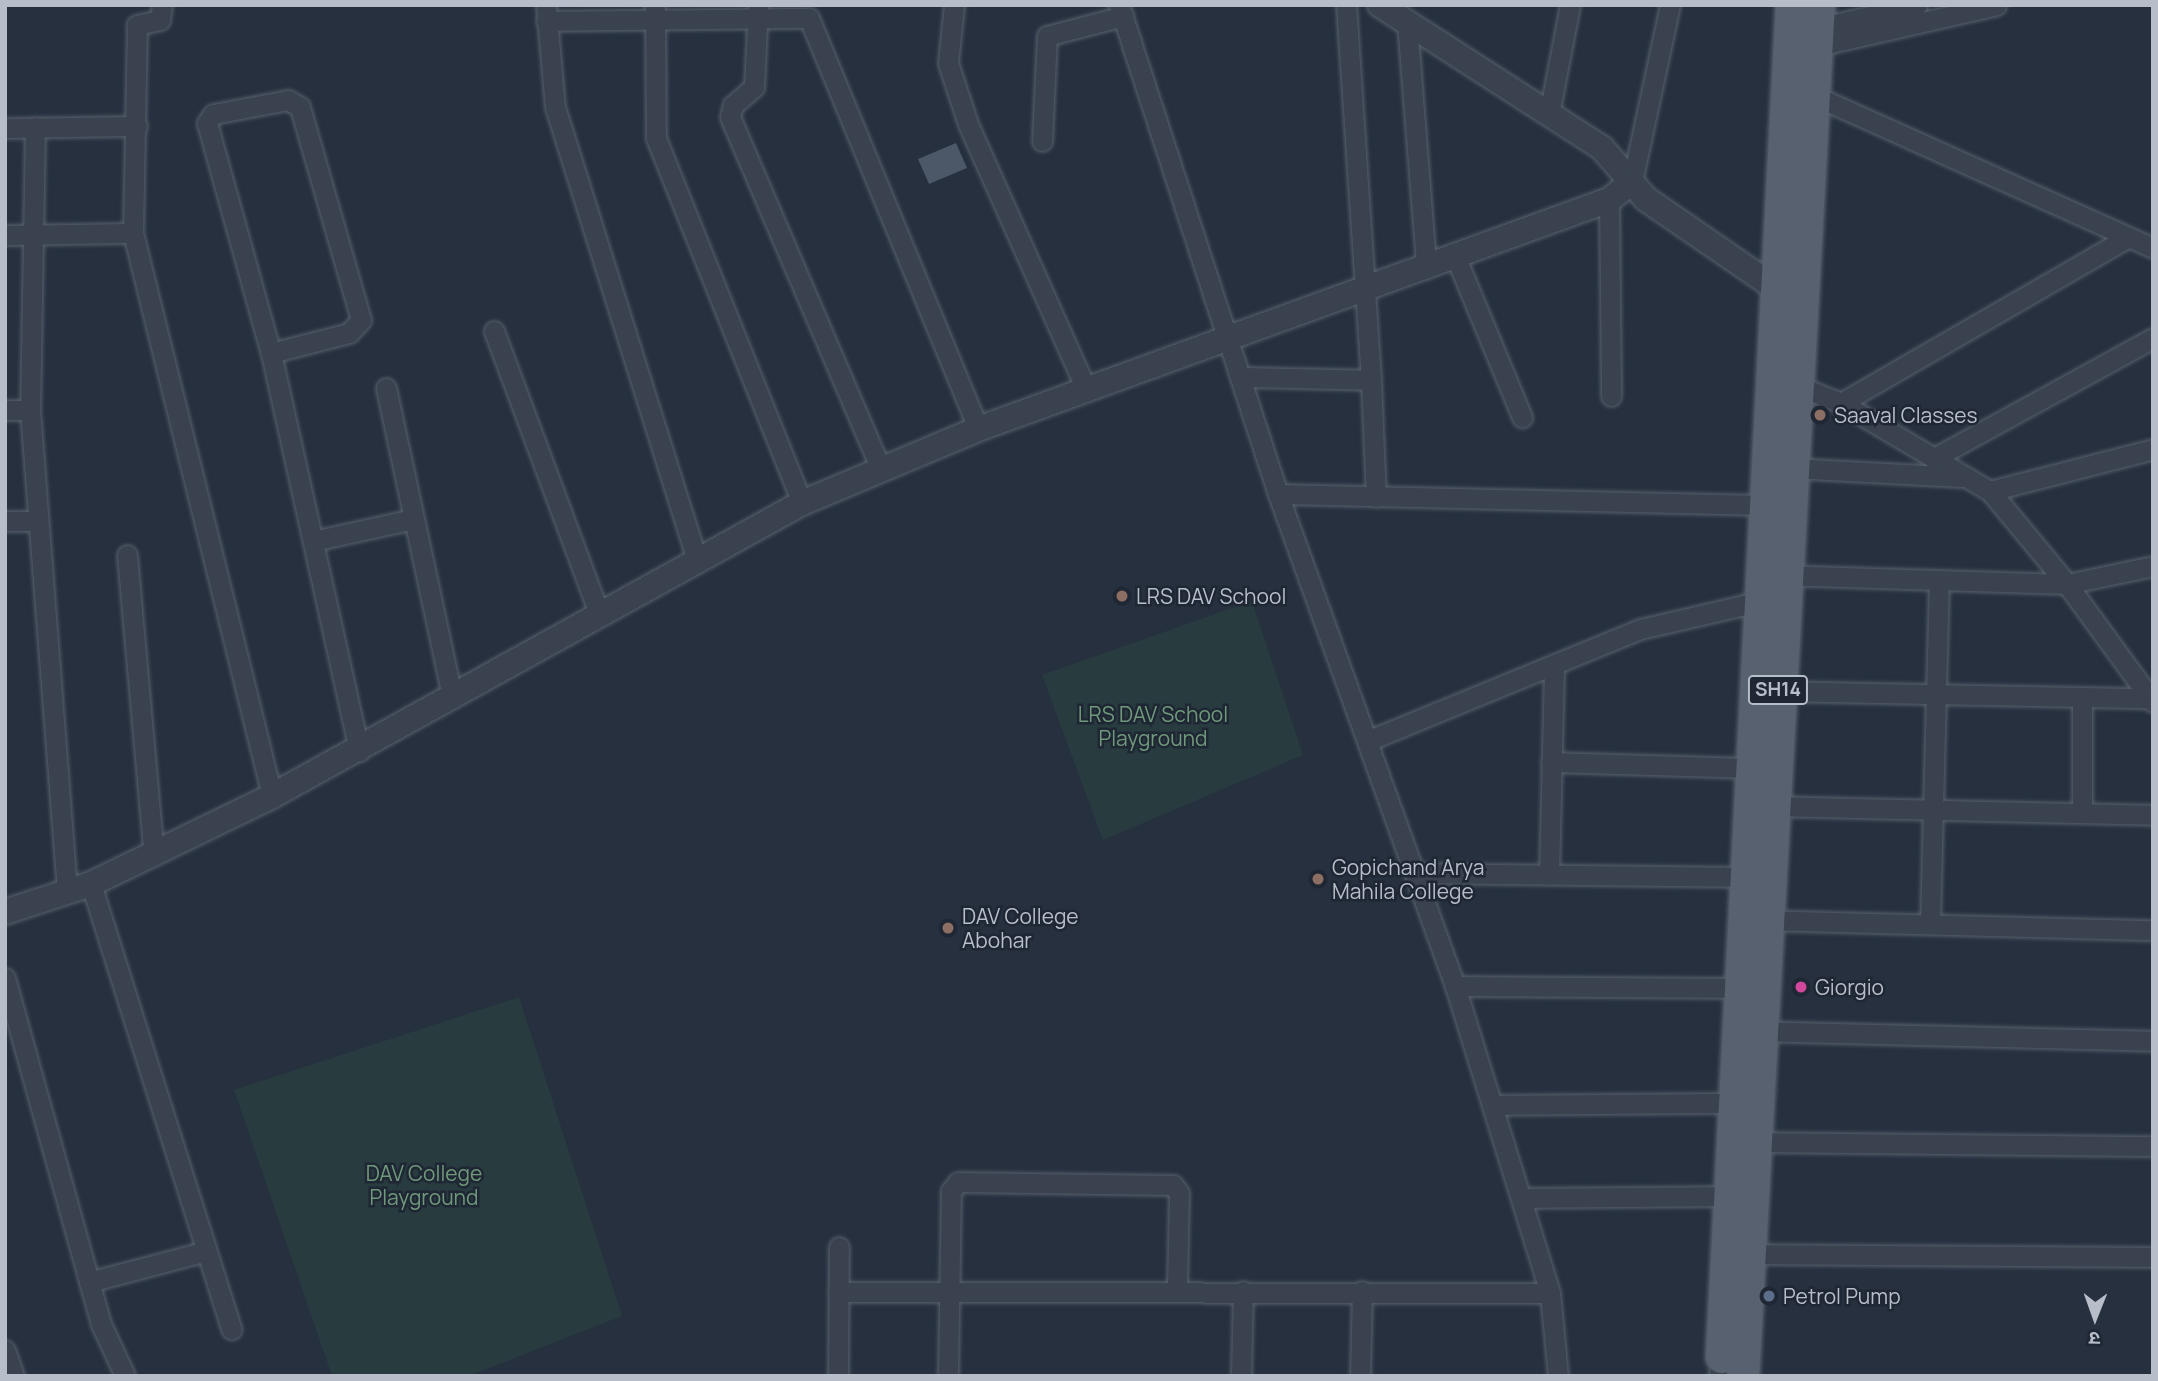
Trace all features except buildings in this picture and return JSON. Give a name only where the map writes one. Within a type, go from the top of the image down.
[{"type":"main road","name":"SH14","points":[[1732,1374],[1740,1254],[1758,1142],[1749,1031],[1765,691],[1767,584],[1764,505],[1785,380],[1814,95],[1805,29]]},
{"type":"main road","name":"SH14","points":[[1767,584],[1791,468],[1780,291],[1805,29]]},
{"type":"main road","name":"SH14","points":[[1740,1254],[1731,1196],[1734,1103],[1749,1031],[1739,988],[1755,920],[1744,877],[1760,806],[1749,768],[1765,691]]},
{"type":"street","points":[[162,5],[160,20],[137,25],[133,233],[272,796]]},
{"type":"street","points":[[954,5],[948,62],[954,85],[1086,389]]},
{"type":"street","points":[[1346,5],[1366,284],[1376,497]]},
{"type":"street","points":[[1380,5],[1614,157],[1646,198],[1780,291]]},
{"type":"street","points":[[1549,114],[1570,5]]},
{"type":"street","points":[[5,912],[91,884],[154,856],[272,796],[359,751],[696,558],[802,503],[978,429],[1366,284],[1609,200],[1632,182],[1670,5]]},
{"type":"street","points":[[1805,29],[1917,5]]},
{"type":"street","points":[[1805,29],[1996,5]]},
{"type":"street","points":[[696,558],[555,107],[546,13],[758,11],[803,16],[813,21],[978,429]]},
{"type":"street","points":[[758,11],[754,87],[733,105],[730,117],[881,470]]},
{"type":"street","points":[[1042,141],[1046,37],[1121,11],[1244,377],[1279,494],[1417,873],[1455,986],[1550,1293],[1558,1376]]},
{"type":"street","points":[[655,13],[656,138],[802,503]]},
{"type":"street","points":[[1407,22],[1426,263]]},
{"type":"street","points":[[1814,95],[2153,248]]},
{"type":"street","points":[[271,353],[349,333],[361,320],[300,107],[288,100],[212,114],[207,123],[271,353],[359,751]]},
{"type":"street","points":[[5,128],[137,126]]},
{"type":"street","points":[[35,128],[30,410],[35,521],[67,892]]},
{"type":"street","points":[[1609,200],[1611,396]]},
{"type":"street","points":[[5,235],[133,233]]},
{"type":"street","points":[[1841,403],[2127,238]]},
{"type":"street","points":[[1454,253],[1522,417]]},
{"type":"street","points":[[494,331],[599,612]]},
{"type":"street","points":[[1934,458],[2153,338]]},
{"type":"street","points":[[1244,377],[1371,380]]},
{"type":"street","points":[[1785,380],[1841,403],[1990,491],[2067,584],[2151,700]]},
{"type":"street","points":[[386,388],[452,697]]},
{"type":"street","points":[[5,410],[30,410]]},
{"type":"street","points":[[1990,491],[2153,449]]},
{"type":"street","points":[[1791,468],[1966,477]]},
{"type":"street","points":[[1279,494],[1764,505]]},
{"type":"street","points":[[313,541],[413,519]]},
{"type":"street","points":[[5,521],[35,521]]},
{"type":"street","points":[[127,555],[154,856]]},
{"type":"street","points":[[1367,741],[1554,664],[1767,584],[1939,581],[2067,584],[2153,566]]},
{"type":"street","points":[[1930,923],[1939,581]]},
{"type":"street","points":[[1549,874],[1554,664]]},
{"type":"street","points":[[1765,691],[2151,700]]},
{"type":"street","points":[[2082,697],[2082,812]]},
{"type":"street","points":[[1550,762],[1749,768]]},
{"type":"street","points":[[1760,806],[2153,815]]},
{"type":"street","points":[[1417,873],[1744,877]]},
{"type":"street","points":[[91,884],[231,1329]]},
{"type":"street","points":[[1755,920],[2153,930]]},
{"type":"street","points":[[5,978],[89,1282],[125,1376]]},
{"type":"street","points":[[1455,986],[1739,988]]},
{"type":"street","points":[[1749,1031],[2153,1041]]},
{"type":"street","points":[[1492,1105],[1734,1103]]},
{"type":"street","points":[[1758,1142],[2153,1146]]},
{"type":"street","points":[[947,1376],[951,1191],[963,1182],[1176,1186],[1177,1291]]},
{"type":"street","points":[[1521,1198],[1731,1196]]},
{"type":"street","points":[[838,1376],[839,1247]]},
{"type":"street","points":[[89,1282],[206,1251]]},
{"type":"street","points":[[1740,1254],[2153,1257]]},
{"type":"street","points":[[1241,1376],[1243,1291]]},
{"type":"street","points":[[1360,1376],[1362,1291]]},
{"type":"street","points":[[838,1292],[1550,1293]]},
{"type":"street","points":[[5,1350],[14,1376]]},
{"type":"green space","name":"LRS DAV School Playground","points":[[1252,601],[1303,755],[1103,840],[1042,675]]},
{"type":"green space","name":"DAV College Playground","points":[[519,997],[622,1316],[468,1376],[332,1376],[234,1090]]},
{"type":"place","name":"Saaval Classes","points":[[1820,415]]},
{"type":"place","name":"LRS DAV School","points":[[1122,596]]},
{"type":"place","name":"Gopichand Arya Mahila College","points":[[1318,879]]},
{"type":"place","name":"DAV College Abohar","points":[[948,928]]},
{"type":"place","name":"Giorgio","points":[[1801,987]]},
{"type":"place","name":"Petrol Pump","points":[[1769,1296]]}]
